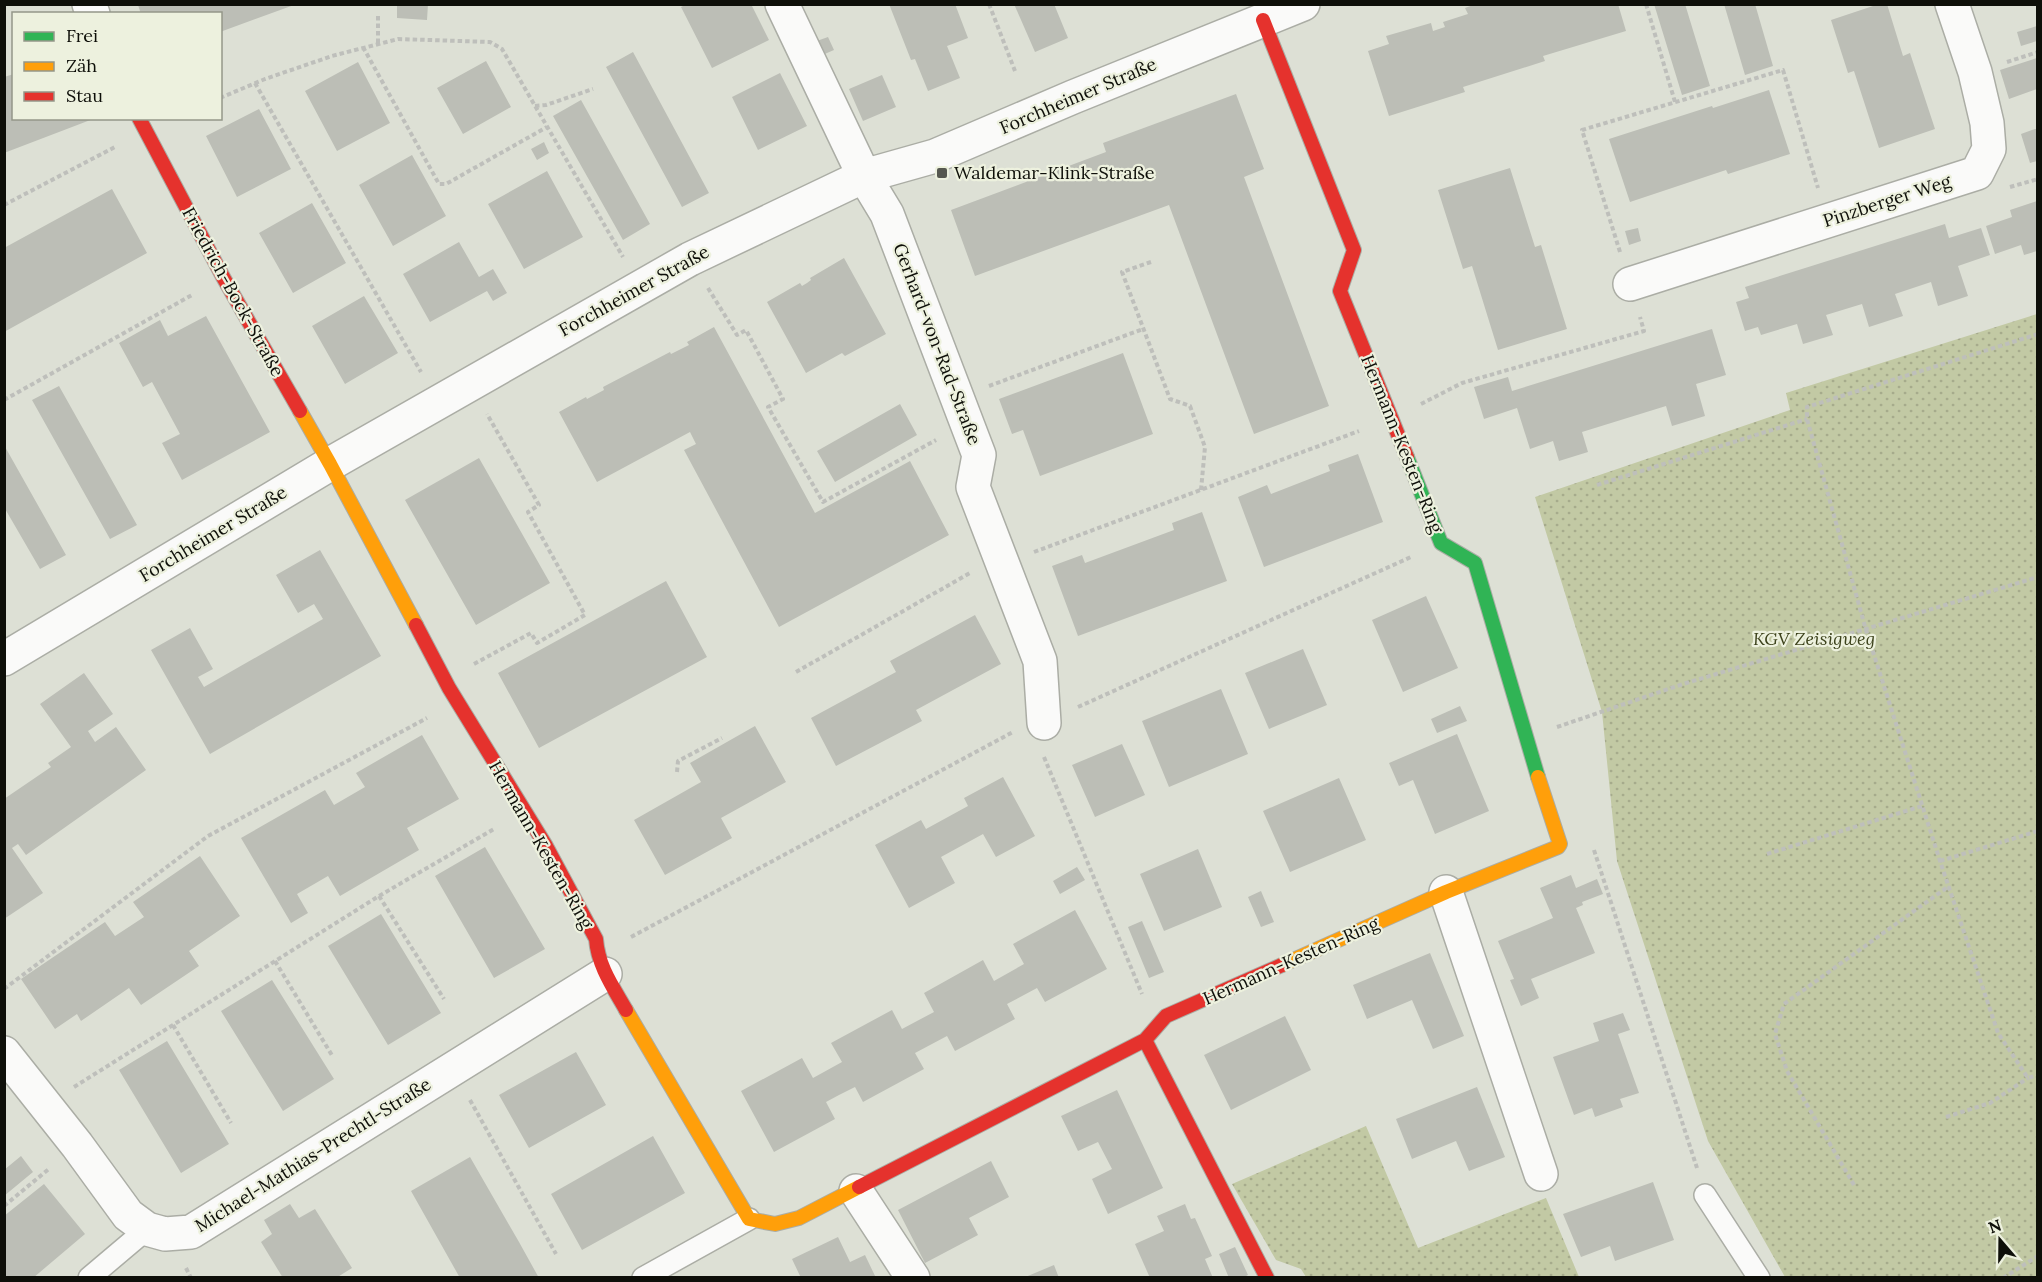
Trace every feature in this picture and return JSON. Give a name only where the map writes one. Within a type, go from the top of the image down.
[{"type":"street","points":[[782,4],[864,176]]},
{"type":"street","name":"Forchheimer Straße","points":[[4,659],[330,464],[690,259],[864,176],[935,156],[1073,97],[1303,4]]},
{"type":"street","name":"Pinzberger Weg","points":[[1630,284],[1977,173],[1989,149],[1987,123],[1975,72],[1952,4]]},
{"type":"street","name":"Hermann-Kesten-Ring","points":[[330,464],[444,680],[546,846],[596,939],[601,964],[749,1219],[775,1224],[799,1218],[1145,1040],[1166,1016],[1446,892],[1558,847],[1560,844],[1525,737],[1475,563],[1441,543],[1340,291],[1354,250],[1263,20]]},
{"type":"street","name":"Friedrich-Bock-Straße","points":[[140,120],[223,277],[330,464]]},
{"type":"street","name":"Gerhard-von-Rad-Straße","points":[[864,176],[887,214],[979,455],[973,487],[1041,662],[1044,723]]},
{"type":"street","points":[[1446,892],[1541,1174]]},
{"type":"street","name":"Michael-Mathias-Prechtl-Straße","points":[[147,1229],[165,1234],[191,1232],[452,1068],[601,964]]},
{"type":"street","points":[[1145,1040],[1267,1278]]},
{"type":"street","points":[[4,1053],[77,1145],[128,1215],[147,1229]]},
{"type":"street","points":[[855,1191],[913,1278]]},
{"type":"lane","points":[[1705,1195],[1759,1278]]},
{"type":"lane","points":[[643,1278],[749,1219]]},
{"type":"lane","points":[[89,1278],[147,1229]]},
{"type":"path","points":[[989,4],[1015,71]]},
{"type":"path","points":[[1646,4],[1675,102]]},
{"type":"path","points":[[378,16],[378,43]]},
{"type":"path","points":[[222,97],[332,56],[378,43],[398,39],[490,42],[501,50],[623,257]]},
{"type":"path","points":[[363,47],[439,184],[446,184],[547,127]]},
{"type":"path","points":[[796,672],[1001,560],[1201,490],[1392,419],[1462,383],[1644,331],[1582,130],[1782,70],[1828,220]]},
{"type":"path","points":[[255,83],[421,372]]},
{"type":"path","points":[[535,106],[546,105],[593,89]]},
{"type":"path","points":[[4,206],[146,132]]},
{"type":"path","points":[[690,259],[737,335],[747,330],[783,399],[768,407],[823,502],[962,411],[1143,329]]},
{"type":"path","points":[[1151,262],[1122,272],[1170,399],[1190,406],[1204,447],[1201,490]]},
{"type":"path","points":[[4,400],[223,277]]},
{"type":"path","points":[[2028,1078],[1998,1033],[1940,861],[1866,630],[1808,419],[1807,407],[2037,334]]},
{"type":"path","points":[[444,680],[531,633],[537,643],[585,615],[528,512],[539,505],[470,384]]},
{"type":"path","points":[[1597,485],[1808,419]]},
{"type":"path","points":[[601,964],[1013,732],[1044,723],[1441,543]]},
{"type":"path","points":[[1525,737],[1683,684],[2037,577]]},
{"type":"path","points":[[4,989],[208,836],[457,702]]},
{"type":"path","points":[[1044,723],[1044,760],[1156,1028]]},
{"type":"path","points":[[677,772],[678,761],[722,738]]},
{"type":"path","points":[[1767,854],[1922,806]]},
{"type":"path","points":[[45,1105],[380,896],[524,812]]},
{"type":"path","points":[[1940,861],[2037,831]]},
{"type":"path","points":[[1560,844],[1590,836],[1705,1195]]},
{"type":"path","points":[[1854,1185],[1787,1071],[1775,1034],[1784,1004],[1949,886]]},
{"type":"path","points":[[380,896],[444,999]]},
{"type":"path","points":[[275,961],[333,1057]]},
{"type":"path","points":[[173,1025],[231,1123]]},
{"type":"path","points":[[452,1068],[556,1254]]},
{"type":"path","points":[[1946,1117],[1990,1103],[2028,1078],[2037,1075]]},
{"type":"path","points":[[4,1206],[77,1145]]},
{"type":"path","points":[[2003,1278],[2037,1256]]},
{"type":"green space","name":"KGV Zeisigweg","points":[[2037,314],[2037,1277],[1785,1277],[1708,1141],[1617,861],[1602,712],[1535,497],[1790,410],[1786,393]]},
{"type":"green space","points":[[1366,1126],[1418,1248],[1546,1198],[1579,1277],[1306,1277],[1301,1269],[1276,1260],[1232,1184]]},
{"type":"building","points":[[397,4],[428,4],[427,20],[397,18]]},
{"type":"building","points":[[687,4],[751,4],[769,40],[712,68],[681,7]]},
{"type":"building","points":[[889,4],[955,4],[968,38],[947,46],[960,78],[928,91],[915,59],[911,60]]},
{"type":"building","points":[[1014,4],[1054,4],[1068,38],[1035,52]]},
{"type":"building","points":[[1476,4],[1618,4],[1626,31],[1543,56],[1545,61],[1463,87],[1465,92],[1389,116],[1368,51],[1389,44],[1386,36],[1431,23],[1433,31],[1445,27],[1443,22],[1468,14],[1465,8]]},
{"type":"building","points":[[1654,4],[1685,4],[1710,86],[1682,95]]},
{"type":"building","points":[[1724,4],[1755,4],[1773,66],[1745,75]]},
{"type":"building","points":[[1879,4],[1887,4],[1903,56],[1910,53],[1935,129],[1879,148],[1854,71],[1848,73],[1831,20]]},
{"type":"building","points":[[138,5],[294,5],[222,31],[222,12],[140,12]]},
{"type":"building","points":[[2037,26],[2037,41],[2021,46],[2017,32]]},
{"type":"building","points":[[828,37],[834,50],[820,56],[814,42]]},
{"type":"building","points":[[633,52],[709,193],[682,207],[606,67]]},
{"type":"building","points":[[2037,58],[2037,89],[2009,99],[2000,70]]},
{"type":"building","points":[[486,61],[511,107],[463,134],[437,88]]},
{"type":"building","points":[[358,62],[390,123],[337,151],[305,91]]},
{"type":"building","points":[[780,73],[807,126],[758,150],[732,97]]},
{"type":"building","points":[[12,75],[12,120],[90,120],[4,153],[4,77]]},
{"type":"building","points":[[882,75],[896,107],[863,121],[849,89]]},
{"type":"building","points":[[1769,90],[1790,154],[1728,174],[1726,170],[1630,202],[1609,139]]},
{"type":"building","points":[[1236,94],[1264,169],[1244,177],[1329,406],[1254,434],[1169,205],[975,276],[951,210],[1106,152],[1103,143]]},
{"type":"building","points":[[581,100],[650,224],[623,240],[553,116]]},
{"type":"building","points":[[259,109],[291,169],[237,197],[206,136]]},
{"type":"building","points":[[2037,129],[2037,161],[2030,163],[2021,134]]},
{"type":"building","points":[[544,142],[549,153],[537,160],[531,149]]},
{"type":"building","points":[[412,155],[446,216],[393,246],[359,185]]},
{"type":"building","points":[[1510,168],[1535,247],[1541,245],[1567,329],[1498,350],[1472,266],[1463,269],[1438,190]]},
{"type":"building","points":[[547,171],[583,237],[524,269],[488,204]]},
{"type":"building","points":[[112,189],[147,253],[4,332],[4,248]]},
{"type":"building","points":[[2037,201],[2037,251],[2024,255],[2021,245],[1995,254],[1986,226],[2012,217],[2010,210]]},
{"type":"building","points":[[312,203],[346,263],[293,293],[259,233]]},
{"type":"building","points":[[1945,224],[1949,238],[1981,228],[1990,255],[1958,266],[1968,296],[1938,306],[1931,282],[1895,294],[1903,316],[1869,327],[1862,304],[1826,315],[1833,335],[1803,344],[1797,324],[1761,335],[1758,327],[1745,331],[1736,302],[1749,298],[1745,287]]},
{"type":"building","points":[[1638,228],[1641,241],[1629,245],[1625,231]]},
{"type":"building","points":[[459,242],[479,277],[493,269],[507,293],[493,301],[487,291],[430,322],[403,274]]},
{"type":"building","points":[[844,258],[886,334],[845,356],[842,353],[806,373],[767,302],[800,283],[802,286],[811,280],[810,278]]},
{"type":"building","points":[[364,296],[398,353],[345,384],[312,326]]},
{"type":"building","points":[[206,316],[270,432],[182,480],[162,443],[180,434],[152,382],[143,387],[119,343],[160,320],[168,336]]},
{"type":"building","points":[[714,327],[815,513],[910,461],[949,535],[779,627],[684,450],[696,444],[690,432],[597,482],[559,412],[604,390],[603,387],[670,352],[671,354],[689,345],[687,342]]},
{"type":"building","points":[[1712,329],[1726,375],[1696,384],[1705,416],[1672,426],[1666,406],[1582,432],[1588,452],[1559,461],[1553,441],[1530,449],[1517,408],[1484,419],[1474,387],[1508,377],[1512,391]]},
{"type":"building","points":[[1123,353],[1153,434],[1040,476],[1023,430],[1012,434],[999,399]]},
{"type":"building","points":[[59,386],[137,525],[110,539],[32,400]]},
{"type":"building","points":[[900,404],[917,435],[835,482],[817,451]]},
{"type":"building","points":[[4,445],[66,555],[40,569],[4,507]]},
{"type":"building","points":[[1358,454],[1383,522],[1264,567],[1238,497],[1267,485],[1271,494],[1330,471],[1328,465]]},
{"type":"building","points":[[479,458],[550,583],[476,625],[405,500]]},
{"type":"building","points":[[1202,512],[1227,581],[1078,636],[1052,566],[1082,555],[1085,563],[1174,530],[1172,523]]},
{"type":"building","points":[[320,550],[381,656],[210,754],[151,650],[190,628],[213,669],[198,677],[204,687],[323,619],[314,604],[298,613],[276,575]]},
{"type":"building","points":[[666,581],[707,657],[539,748],[498,673]]},
{"type":"building","points":[[1426,596],[1458,668],[1403,692],[1372,620]]},
{"type":"building","points":[[975,615],[1001,664],[916,710],[922,721],[836,766],[811,718],[896,672],[890,661]]},
{"type":"building","points":[[1303,649],[1327,705],[1269,729],[1245,673]]},
{"type":"building","points":[[84,673],[113,714],[88,731],[95,742],[116,727],[146,770],[26,855],[18,844],[12,848],[43,893],[4,919],[4,799],[51,767],[48,763],[71,747],[40,704]]},
{"type":"building","points":[[1221,689],[1248,754],[1169,787],[1142,721]]},
{"type":"building","points":[[1460,706],[1467,721],[1437,733],[1431,719]]},
{"type":"building","points":[[755,726],[786,782],[721,818],[732,838],[665,875],[634,820],[701,782],[690,763]]},
{"type":"building","points":[[1457,734],[1489,811],[1435,834],[1413,780],[1399,786],[1389,763]]},
{"type":"building","points":[[422,735],[459,799],[407,828],[419,850],[340,896],[328,876],[297,894],[308,913],[291,923],[241,838],[325,790],[334,805],[365,787],[356,773]]},
{"type":"building","points":[[1122,744],[1145,795],[1095,817],[1072,765]]},
{"type":"building","points":[[1003,777],[1035,836],[996,857],[983,834],[941,857],[955,883],[909,908],[875,845],[921,820],[926,829],[968,806],[964,798]]},
{"type":"building","points":[[1339,778],[1366,840],[1290,872],[1263,811]]},
{"type":"building","points":[[485,847],[545,949],[494,978],[435,876]]},
{"type":"building","points":[[1198,849],[1222,907],[1164,931],[1140,874]]},
{"type":"building","points":[[200,856],[240,916],[189,951],[199,966],[141,1005],[129,988],[81,1021],[77,1014],[55,1029],[21,979],[105,922],[115,936],[144,917],[133,902]]},
{"type":"building","points":[[1077,867],[1085,880],[1060,894],[1053,881]]},
{"type":"building","points":[[1571,875],[1576,888],[1597,879],[1603,894],[1582,902],[1583,905],[1576,908],[1595,953],[1531,979],[1539,998],[1521,1006],[1510,980],[1514,979],[1498,941],[1553,918],[1540,888]]},
{"type":"building","points":[[1261,891],[1274,922],[1261,927],[1248,897]]},
{"type":"building","points":[[1075,910],[1107,969],[1045,1002],[1037,988],[1007,1004],[1015,1019],[955,1051],[947,1036],[915,1053],[924,1069],[863,1102],[855,1087],[826,1102],[835,1119],[774,1152],[741,1091],[802,1058],[813,1078],[842,1062],[831,1043],[892,1010],[902,1029],[934,1012],[924,993],[983,960],[994,981],[1024,964],[1013,944]]},
{"type":"building","points":[[381,914],[441,1013],[388,1045],[328,946]]},
{"type":"building","points":[[1142,921],[1164,972],[1149,978],[1128,927]]},
{"type":"building","points":[[1430,953],[1464,1036],[1433,1049],[1412,1000],[1367,1019],[1353,985]]},
{"type":"building","points":[[272,980],[334,1079],[283,1111],[221,1011]]},
{"type":"building","points":[[1623,1013],[1630,1030],[1618,1034],[1639,1093],[1620,1099],[1623,1107],[1595,1117],[1592,1108],[1574,1115],[1553,1057],[1599,1041],[1593,1023]]},
{"type":"building","points":[[1285,1016],[1311,1070],[1231,1110],[1204,1055]]},
{"type":"building","points":[[167,1041],[229,1144],[181,1173],[119,1070]]},
{"type":"building","points":[[576,1052],[606,1105],[529,1148],[499,1095]]},
{"type":"building","points":[[1477,1087],[1505,1157],[1469,1171],[1456,1141],[1412,1159],[1396,1119]]},
{"type":"building","points":[[1117,1090],[1163,1188],[1108,1214],[1092,1179],[1112,1169],[1098,1142],[1078,1151],[1061,1116]]},
{"type":"building","points":[[653,1136],[685,1193],[582,1250],[551,1194]]},
{"type":"building","points":[[21,1156],[33,1172],[4,1196],[4,1170]]},
{"type":"building","points":[[470,1157],[539,1278],[460,1278],[411,1191]]},
{"type":"building","points":[[991,1161],[1009,1197],[969,1218],[978,1235],[925,1263],[898,1210]]},
{"type":"building","points":[[1653,1182],[1674,1240],[1615,1261],[1610,1246],[1581,1257],[1563,1214]]},
{"type":"building","points":[[44,1184],[85,1234],[33,1278],[4,1278],[4,1216]]},
{"type":"building","points":[[290,1204],[299,1218],[315,1209],[352,1268],[336,1278],[283,1278],[261,1242],[272,1234],[264,1220]]},
{"type":"building","points":[[1185,1204],[1191,1219],[1195,1218],[1212,1256],[1205,1259],[1213,1278],[1150,1278],[1135,1244],[1164,1231],[1157,1216]]},
{"type":"building","points":[[838,1237],[850,1262],[865,1255],[876,1278],[801,1278],[792,1259]]},
{"type":"building","points":[[1235,1247],[1248,1275],[1242,1278],[1229,1278],[1219,1254]]},
{"type":"building","points":[[1054,1265],[1059,1278],[1023,1278]]},
{"type":"traffic: fast","points":[[1407,457],[1441,543],[1475,563],[1538,777]]},
{"type":"traffic: slow","points":[[300,411],[416,625]]},
{"type":"traffic: slow","points":[[1282,965],[1446,892],[1558,847],[1560,844],[1538,777]]},
{"type":"traffic: slow","points":[[626,1010],[749,1219],[775,1224],[799,1218],[859,1187]]},
{"type":"traffic: jam","points":[[1263,20],[1354,250],[1340,291],[1407,457]]},
{"type":"traffic: jam","points":[[140,120],[223,277],[300,411]]},
{"type":"traffic: jam","points":[[416,625],[449,688],[546,846],[596,939],[603,967],[626,1010]]},
{"type":"traffic: jam","points":[[1267,1278],[1145,1040],[1166,1016],[1282,965]]},
{"type":"traffic: jam","points":[[859,1187],[1145,1040]]},
{"type":"place","name":"Waldemar-Klink-Straße","points":[[942,173]]}]
